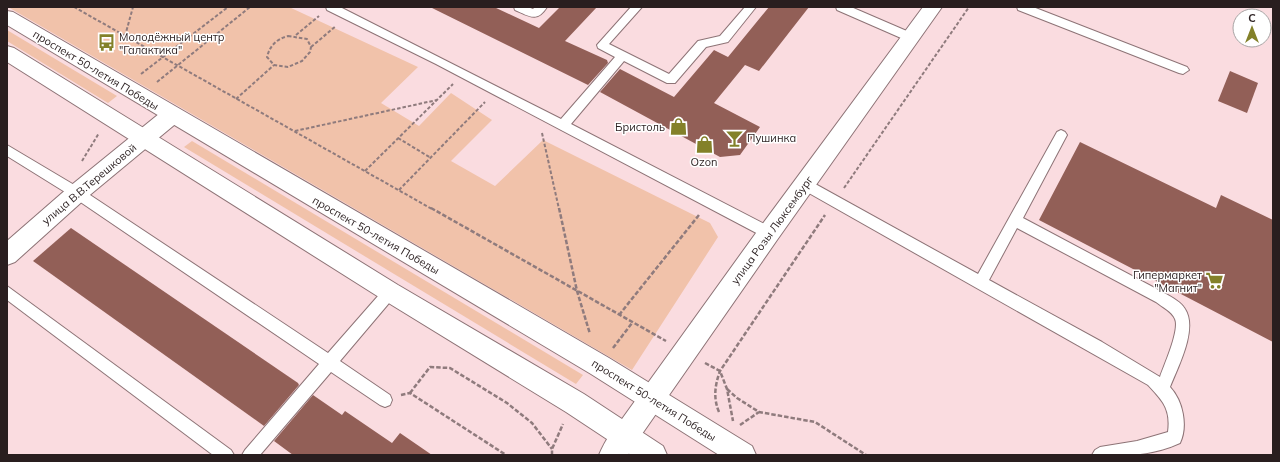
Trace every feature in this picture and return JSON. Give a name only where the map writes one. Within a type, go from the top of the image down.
[{"type":"main road","name":"улица Розы Люксембург","points":[[619,445],[804,184],[912,38],[933,7]]},
{"type":"main road","name":"проспект 50-летия Победы","points":[[7,17],[652,398],[735,443]]},
{"type":"main road","points":[[7,53],[390,292],[619,445],[654,455]]},
{"type":"main road","name":"улица В.В.Терешковой","points":[[7,255],[77,194],[172,115]]},
{"type":"lane","points":[[519,7],[534,14],[542,7]]},
{"type":"lane","points":[[637,7],[602,45],[671,80],[702,44],[724,39],[751,7]]},
{"type":"lane","points":[[841,7],[912,38]]},
{"type":"lane","points":[[1022,7],[1182,70]]},
{"type":"lane","points":[[328,9],[349,15],[564,125],[769,233]]},
{"type":"lane","points":[[564,125],[623,55]]},
{"type":"lane","points":[[981,282],[1061,135]]},
{"type":"lane","points":[[7,150],[77,194],[385,400]]},
{"type":"lane","points":[[804,184],[1103,351],[1152,380],[1162,389],[1170,398],[1177,420],[1175,438],[1137,449],[1100,455]]},
{"type":"lane","points":[[1015,220],[1162,298],[1177,309],[1183,321],[1182,332],[1162,389]]},
{"type":"lane","points":[[7,292],[226,455]]},
{"type":"lane","points":[[250,455],[390,292]]},
{"type":"path","points":[[74,7],[720,371],[727,388],[735,443]]},
{"type":"path","points":[[125,36],[133,7]]},
{"type":"path","points":[[126,87],[228,7]]},
{"type":"path","points":[[721,415],[715,400],[714,387],[720,371],[969,7]]},
{"type":"path","points":[[328,9],[296,35],[282,38],[270,46],[267,57],[274,65],[288,67],[307,57],[311,47],[349,15]]},
{"type":"path","points":[[296,35],[307,39],[311,47]]},
{"type":"path","points":[[236,99],[274,65]]},
{"type":"path","points":[[365,171],[464,74]]},
{"type":"path","points":[[399,190],[496,90]]},
{"type":"path","points":[[294,131],[437,100]]},
{"type":"path","points":[[537,111],[577,291],[600,366]]},
{"type":"path","points":[[398,138],[431,158]]},
{"type":"path","points":[[619,315],[710,202]]},
{"type":"path","points":[[385,400],[410,393],[430,367],[450,368],[507,403],[532,423],[552,449]]},
{"type":"path","points":[[727,388],[736,398],[759,412],[815,422],[866,455]]},
{"type":"path","points":[[410,393],[506,455]]},
{"type":"path","points":[[735,443],[743,422],[759,412]]},
{"type":"shaded area","points":[[8,7],[289,7],[418,67],[381,103],[419,126],[451,93],[492,120],[451,161],[495,186],[543,140],[710,223],[718,237],[632,370]]},
{"type":"shaded area","points":[[7,30],[117,96],[108,103],[7,41]]},
{"type":"shaded area","points":[[192,141],[583,375],[576,384],[184,147]]},
{"type":"building","points":[[430,7],[494,7],[539,28],[560,7],[597,7],[565,41],[607,60],[608,63],[588,85]]},
{"type":"building","points":[[769,7],[809,7],[759,71],[745,65],[714,103],[760,127],[740,155],[720,157],[600,92],[620,69],[674,97],[714,50],[728,57]]},
{"type":"building","points":[[1230,71],[1258,83],[1247,113],[1218,101]]},
{"type":"building","name":"Гипермаркет \"Магнит\"","points":[[1080,142],[1216,208],[1221,195],[1273,220],[1273,342],[1039,220]]},
{"type":"building","points":[[71,228],[299,385],[264,426],[33,261]]},
{"type":"building","points":[[313,395],[342,415],[345,411],[392,443],[400,433],[432,455],[293,455],[274,441]]},
{"type":"place","name":"Молодёжный центр \"Галактика\"","points":[[106,43]]},
{"type":"place","name":"Бристоль","points":[[678,127]]},
{"type":"place","name":"Пушинка","points":[[734,138]]},
{"type":"place","name":"Ozon","points":[[704,144]]},
{"type":"place","name":"Гипермаркет \"Магнит\"","points":[[1215,281]]}]
